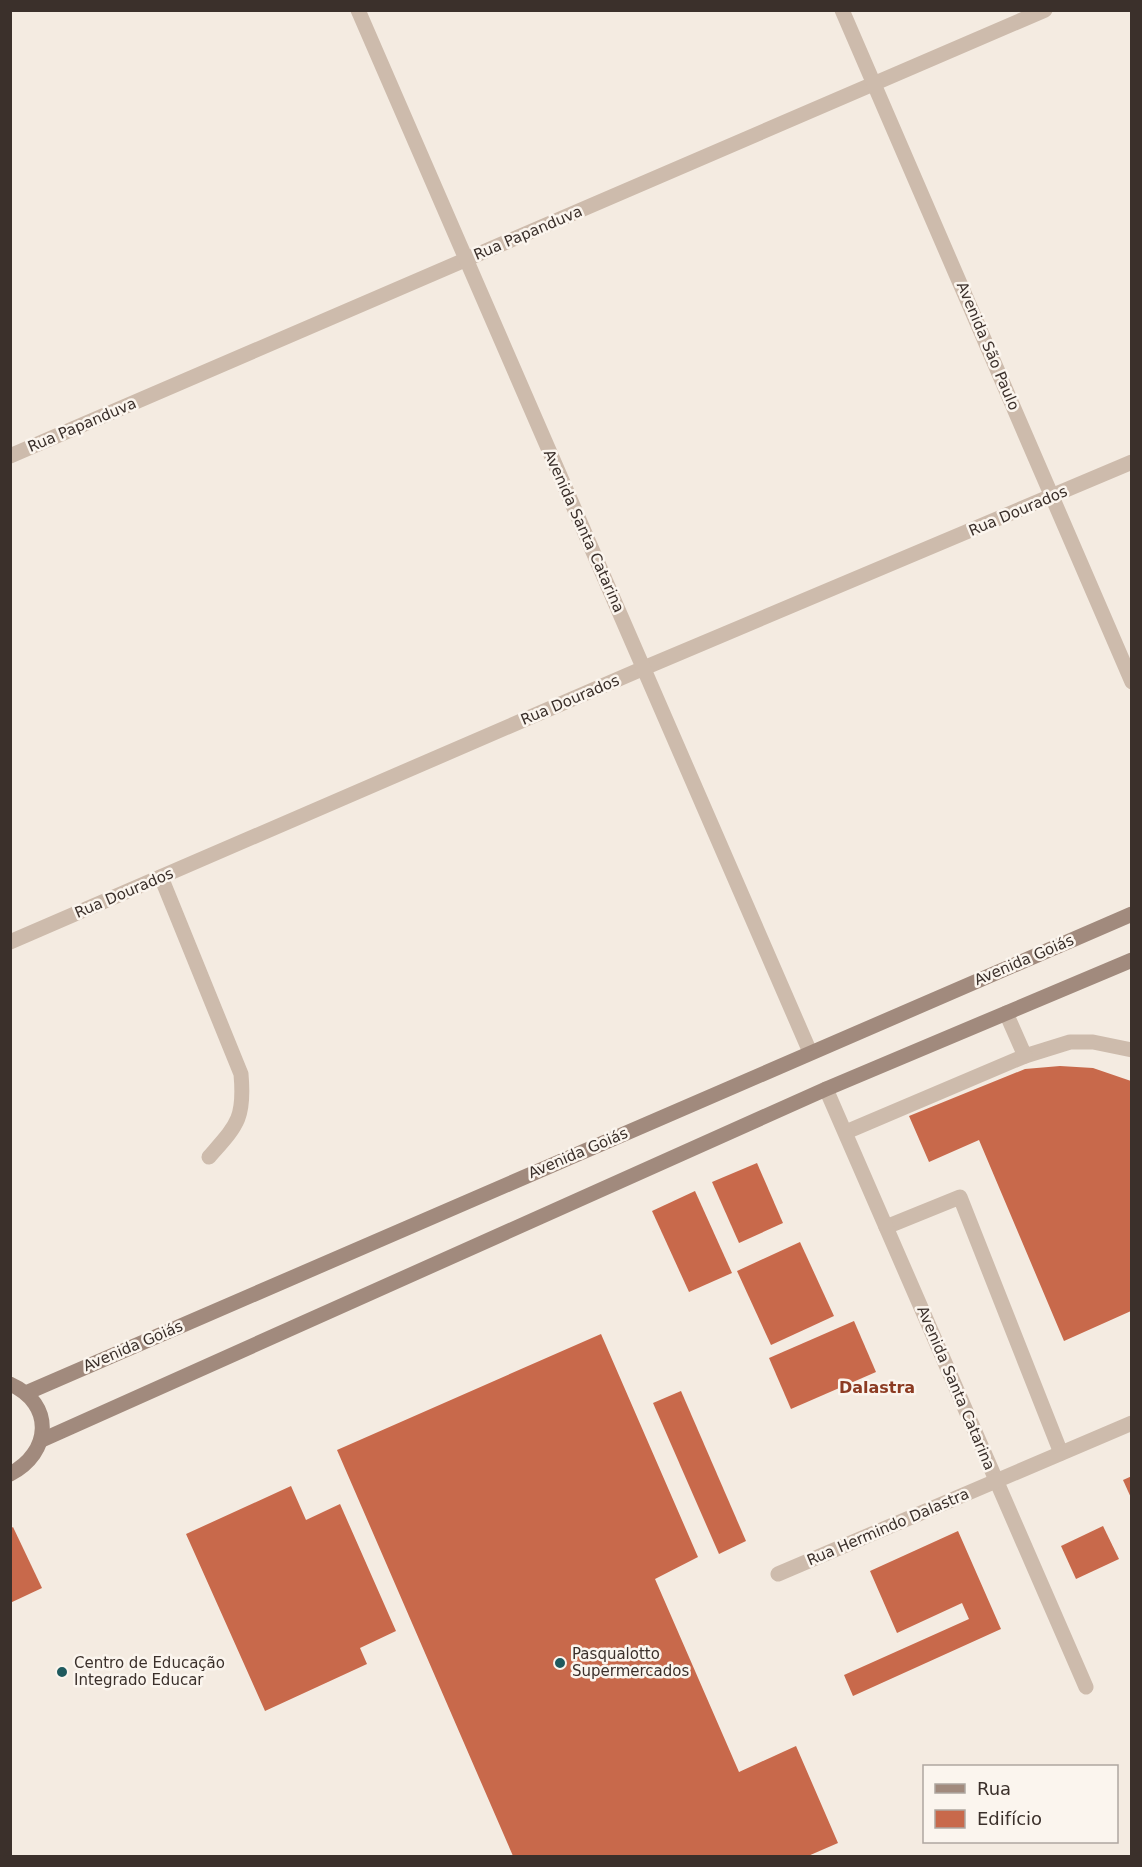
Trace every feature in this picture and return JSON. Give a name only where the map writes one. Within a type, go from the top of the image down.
[{"type":"main road","name":"Avenida Goiás","points":[[26,1393],[1131,914]]},
{"type":"main road","points":[[42,1440],[826,1089],[1131,960]]},
{"type":"main road","points":[[10,1474],[24,1467],[35,1455],[42,1440],[40,1414],[26,1393],[11,1384]]},
{"type":"street","name":"Avenida Santa Catarina","points":[[358,10],[810,1052]]},
{"type":"street","name":"Avenida São Paulo","points":[[842,10],[1131,681]]},
{"type":"street","name":"Rua Papanduva","points":[[10,456],[1045,10]]},
{"type":"street","name":"Rua Dourados","points":[[10,942],[644,668],[1053,497],[1131,462]]},
{"type":"street","points":[[161,877],[241,1074],[243,1097],[238,1123],[209,1157]]},
{"type":"street","points":[[1006,1013],[1025,1056]]},
{"type":"street","points":[[846,1132],[1025,1056],[1070,1042],[1093,1042],[1131,1050]]},
{"type":"street","name":"Avenida Santa Catarina","points":[[826,1089],[1086,1687]]},
{"type":"street","points":[[886,1227],[960,1197],[1061,1453]]},
{"type":"street","name":"Rua Hermindo Dalastra","points":[[778,1574],[1131,1423]]},
{"type":"building","points":[[1060,1066],[1093,1068],[1131,1081],[1131,1311],[1064,1341],[979,1140],[929,1162],[909,1116],[1025,1069]]},
{"type":"building","points":[[757,1163],[783,1223],[739,1243],[712,1182]]},
{"type":"building","points":[[695,1191],[732,1273],[689,1292],[652,1211]]},
{"type":"building","points":[[800,1242],[834,1316],[771,1345],[737,1271]]},
{"type":"building","points":[[854,1321],[876,1372],[791,1409],[769,1358]]},
{"type":"building","name":"Pasqualotto Supermercados","points":[[601,1334],[698,1557],[655,1579],[739,1772],[796,1746],[838,1843],[808,1856],[513,1856],[337,1450]]},
{"type":"building","points":[[681,1391],[746,1541],[719,1554],[653,1403]]},
{"type":"building","points":[[1132,1476],[1132,1500],[1123,1480]]},
{"type":"building","points":[[291,1486],[306,1520],[340,1504],[396,1631],[360,1648],[367,1664],[265,1711],[186,1534]]},
{"type":"building","points":[[1103,1526],[1119,1559],[1076,1579],[1061,1546]]},
{"type":"building","points":[[13,1527],[42,1588],[10,1603],[10,1529]]},
{"type":"building","points":[[958,1531],[1001,1629],[853,1696],[844,1675],[969,1619],[962,1603],[897,1633],[870,1571]]},
{"type":"place","name":"Pasqualotto Supermercados","points":[[560,1663]]},
{"type":"place","name":"Centro de Educação Integrado Educar","points":[[62,1672]]},
{"type":"district","name":"Dalastra","points":[[877,1387]]}]
